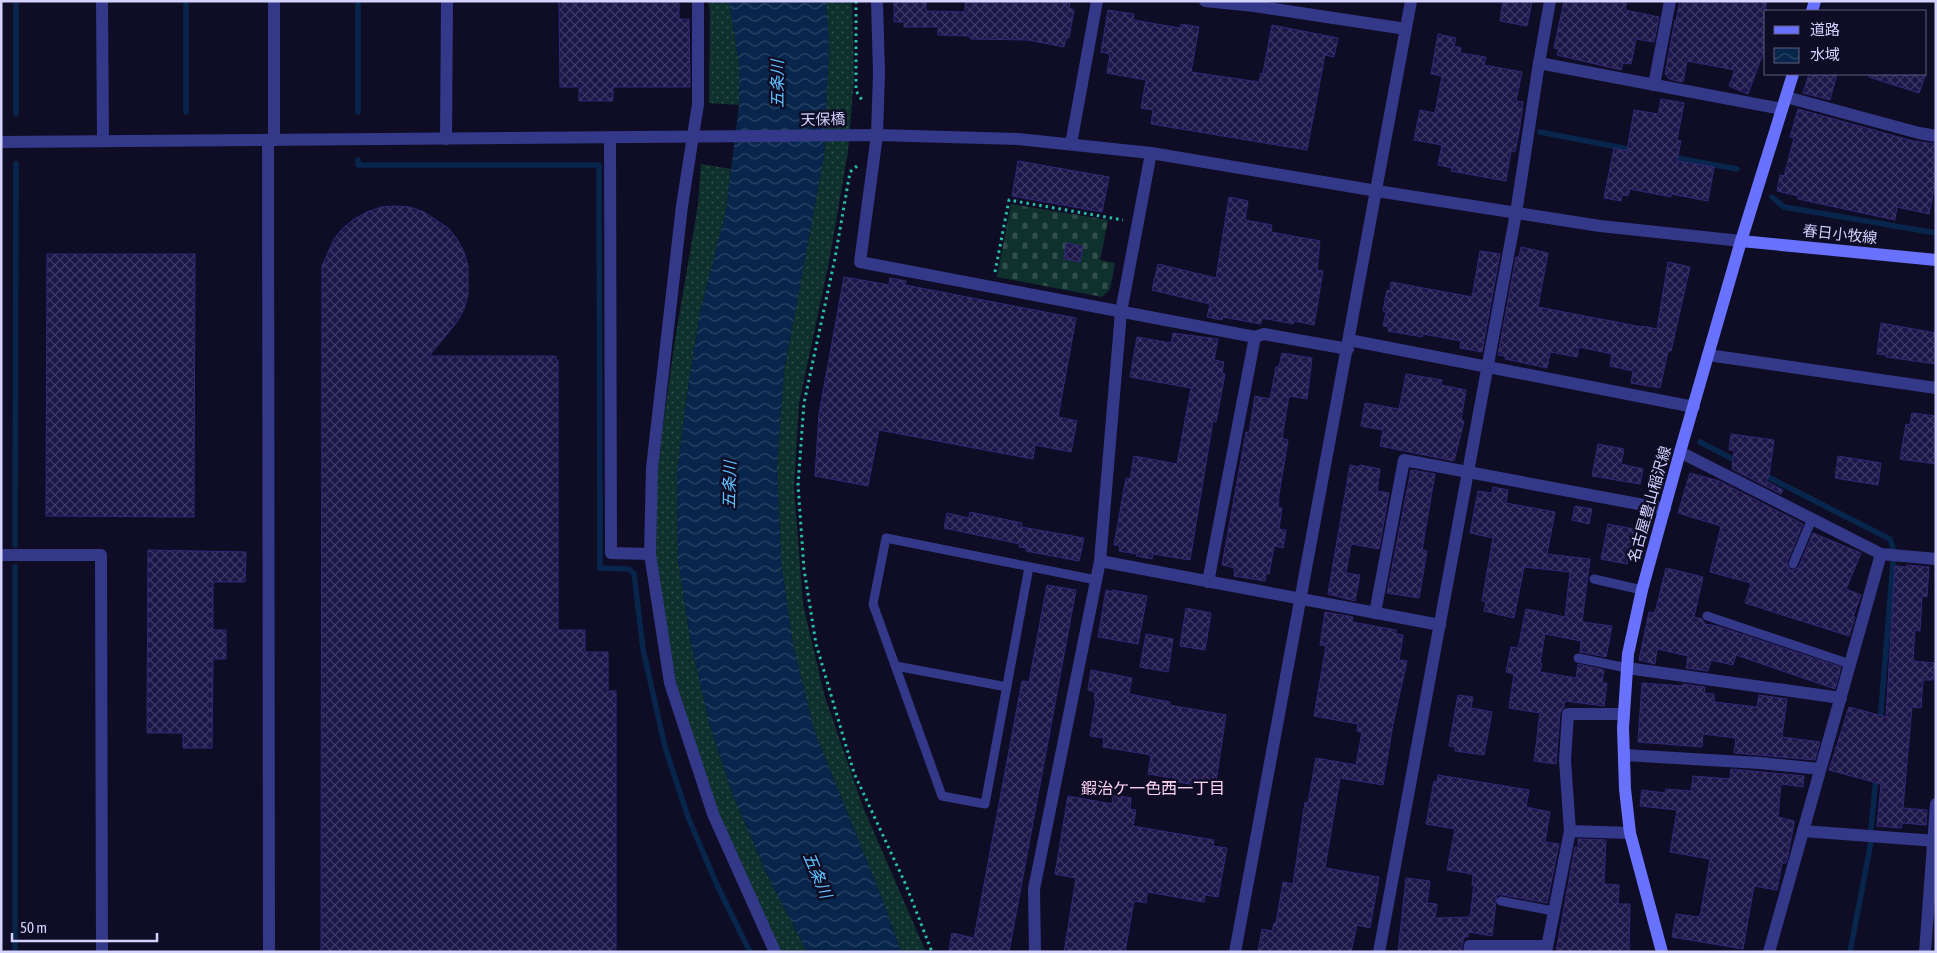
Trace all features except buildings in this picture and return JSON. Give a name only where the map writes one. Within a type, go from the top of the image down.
[{"type":"main road","name":"名古屋豊山稲沢線","points":[[1662,952],[1630,833],[1625,789],[1624,755],[1624,714],[1628,654],[1642,590],[1680,452],[1741,241],[1793,75]]},
{"type":"main road","name":"春日小牧線","points":[[1741,241],[1936,260]]},
{"type":"street","points":[[102,1],[102,141]]},
{"type":"street","points":[[269,952],[271,140],[274,1]]},
{"type":"street","points":[[446,139],[447,1]]},
{"type":"street","points":[[698,1],[698,137],[682,206],[652,468],[650,554],[670,683],[713,814],[775,952]]},
{"type":"street","points":[[877,1],[879,73],[877,135],[860,262],[1255,337],[1264,334],[1488,367],[1694,406]]},
{"type":"street","points":[[1071,144],[1096,1]]},
{"type":"street","points":[[1205,1],[1254,6],[1406,29]]},
{"type":"street","points":[[1235,952],[1411,1]]},
{"type":"street","points":[[1379,952],[1516,213],[1538,63],[1550,1]]},
{"type":"street","points":[[1654,84],[1670,1]]},
{"type":"street","points":[[1538,63],[1654,84],[1784,103],[1936,136]]},
{"type":"street","name":"天保橋","points":[[1,142],[854,135],[1008,138],[1151,153],[1600,226],[1741,241]]},
{"type":"street","points":[[610,138],[611,553],[650,554]]},
{"type":"street","points":[[1035,952],[1034,889],[1100,561],[1121,312],[1151,153]]},
{"type":"street","points":[[1208,582],[1255,337]]},
{"type":"street","points":[[1708,355],[1936,388]]},
{"type":"street","points":[[1680,452],[1881,554],[1936,559]]},
{"type":"street","points":[[1375,613],[1404,460],[1664,509]]},
{"type":"street","points":[[1769,952],[1881,554]]},
{"type":"street","points":[[1,555],[101,556],[102,952]]},
{"type":"street","points":[[1100,561],[1440,625]]},
{"type":"street","points":[[1627,668],[1841,698]]},
{"type":"street","points":[[1469,952],[1470,946],[1546,949],[1570,831],[1565,760],[1568,714],[1624,714]]},
{"type":"street","points":[[1624,755],[1760,763],[1820,769]]},
{"type":"street","points":[[1925,952],[1936,804]]},
{"type":"street","points":[[1570,831],[1630,833]]},
{"type":"street","points":[[1803,831],[1934,841]]},
{"type":"lane","points":[[1794,564],[1812,519]]},
{"type":"lane","points":[[1029,567],[985,804],[942,796],[873,604],[886,538],[1096,580]]},
{"type":"lane","points":[[1594,579],[1642,590]]},
{"type":"lane","points":[[1706,616],[1850,664]]},
{"type":"lane","points":[[1578,658],[1627,668]]},
{"type":"lane","points":[[896,666],[1007,687]]},
{"type":"lane","points":[[1501,901],[1553,911]]},
{"type":"path","points":[[856,1],[856,91],[864,103]]},
{"type":"path","points":[[861,162],[850,172],[835,258],[804,403],[798,486],[804,569],[816,644],[854,773],[906,885],[932,952]]},
{"type":"path","points":[[992,288],[1009,200],[1138,222]]},
{"type":"green space","points":[[708,1],[729,1],[739,63],[739,105],[709,103],[710,12]]},
{"type":"green space","points":[[826,1],[852,1],[854,79],[848,152],[829,262],[799,404],[794,487],[803,604],[824,694],[863,807],[926,952],[901,952],[885,906],[814,730],[793,645],[781,561],[777,467],[784,371],[824,156],[829,46]]},
{"type":"green space","points":[[701,164],[731,169],[726,211],[700,313],[687,395],[677,473],[678,560],[691,643],[709,722],[731,790],[766,872],[807,952],[780,952],[718,813],[676,682],[656,568],[657,470],[674,346],[698,205]]},
{"type":"green space","points":[[1011,204],[1108,220],[1100,260],[1115,263],[1110,289],[1102,297],[997,277]]},
{"type":"water","name":"五条川","points":[[729,1],[826,1],[829,46],[824,156],[784,371],[777,467],[781,561],[793,645],[814,730],[885,906],[901,952],[807,952],[766,872],[731,790],[709,722],[691,643],[678,560],[677,473],[700,313],[726,211],[739,105],[739,63]]},
{"type":"waterway","points":[[16,1],[16,114]]},
{"type":"waterway","points":[[186,1],[186,112]]},
{"type":"waterway","points":[[358,1],[358,112]]},
{"type":"waterway","points":[[1540,132],[1633,150]]},
{"type":"waterway","points":[[1672,157],[1737,169]]},
{"type":"waterway","points":[[358,160],[358,165],[599,165],[600,568],[629,569],[634,574],[643,649],[665,747],[688,817],[717,885],[750,952]]},
{"type":"waterway","points":[[15,545],[16,164]]},
{"type":"waterway","points":[[1772,197],[1784,207],[1936,233]]},
{"type":"waterway","points":[[1700,442],[1738,462]]},
{"type":"waterway","points":[[1762,474],[1890,539],[1893,548]]},
{"type":"waterway","points":[[1880,722],[1893,563]]},
{"type":"waterway","points":[[15,567],[15,952]]},
{"type":"waterway","points":[[1871,829],[1876,777]]},
{"type":"waterway","points":[[1850,952],[1871,842]]},
{"type":"district","name":"鍜治ケ一色西一丁目","points":[[1153,788]]}]
